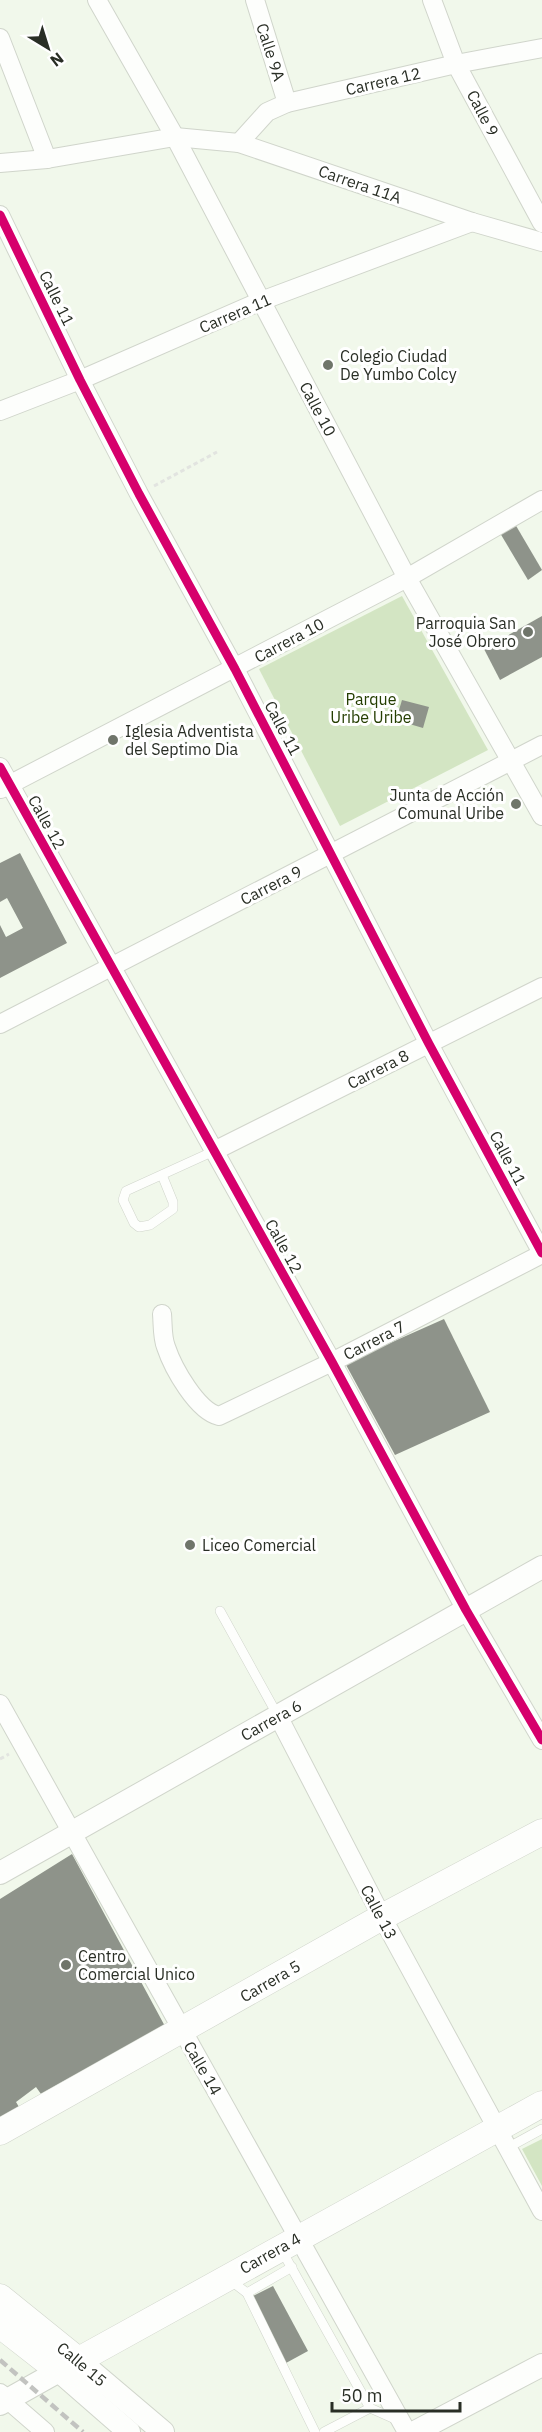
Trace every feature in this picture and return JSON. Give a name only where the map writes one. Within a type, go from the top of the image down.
[{"type":"main road","name":"Carrera 5","points":[[0,2132],[182,2032],[382,1917],[542,1832]]},
{"type":"main road","name":"Carrera 4","points":[[68,2365],[226,2277],[290,2250],[503,2138],[542,2104]]},
{"type":"main road","name":"Calle 15","points":[[0,2296],[68,2365]]},
{"type":"main road","name":"Calle 15","points":[[0,2325],[68,2365]]},
{"type":"street","name":"Calle 10","points":[[97,0],[175,137],[407,578],[542,816]]},
{"type":"street","name":"Calle 9A","points":[[255,0],[287,103]]},
{"type":"street","name":"Calle 9","points":[[432,0],[456,64],[542,223]]},
{"type":"street","points":[[0,38],[47,159]]},
{"type":"street","name":"Carrera 12","points":[[238,143],[267,112],[287,103],[456,64],[542,48]]},
{"type":"street","name":"Carrera 11A","points":[[175,137],[238,143],[472,222],[542,242]]},
{"type":"street","points":[[0,163],[47,159],[175,137]]},
{"type":"street","name":"Calle 11","points":[[0,215],[80,380],[139,494],[235,669],[429,1044],[542,1253]]},
{"type":"street","name":"Carrera 11","points":[[0,411],[80,380],[261,301],[472,222]]},
{"type":"street","name":"Carrera 10","points":[[5,787],[407,578],[542,500]]},
{"type":"street","name":"Carrera 9","points":[[0,1024],[542,745]]},
{"type":"street","name":"Calle 12","points":[[0,767],[5,787],[214,1151],[332,1362],[466,1610],[542,1740]]},
{"type":"street","name":"Carrera 8","points":[[214,1151],[542,987]]},
{"type":"street","name":"Carrera 7","points":[[162,1314],[168,1352],[196,1403],[209,1414],[219,1416],[230,1413],[332,1362],[542,1253]]},
{"type":"street","name":"Carrera 6","points":[[0,1873],[542,1567]]},
{"type":"street","name":"Calle 14","points":[[0,1704],[182,2032],[290,2250],[408,2429]]},
{"type":"street","name":"Calle 13","points":[[278,1716],[382,1917],[542,2211]]},
{"type":"street","name":"Carrera 4","points":[[2,2399],[68,2365]]},
{"type":"street","name":"Calle 15","points":[[68,2365],[129,2432]]},
{"type":"street","name":"Calle 15","points":[[68,2365],[163,2432]]},
{"type":"street","points":[[408,2429],[542,2365]]},
{"type":"street","points":[[2,2399],[45,2432]]},
{"type":"lane","points":[[162,1175],[174,1202],[173,1209],[150,1225],[139,1227],[134,1223],[123,1194],[126,1191],[214,1151]]},
{"type":"lane","name":"Calle 13","points":[[220,1611],[278,1716]]},
{"type":"lane","points":[[503,2138],[542,2129]]},
{"type":"lane","points":[[247,2293],[290,2250],[370,2408],[408,2429]]},
{"type":"lane","points":[[226,2277],[247,2293],[315,2432]]},
{"type":"lane","points":[[324,2432],[370,2408]]},
{"type":"path","points":[[139,494],[217,452]]},
{"type":"green space","name":"Parque Uribe Uribe","points":[[402,596],[488,750],[340,826],[259,669]]},
{"type":"green space","points":[[542,2139],[542,2186],[522,2149]]},
{"type":"building","points":[[515,524],[542,570],[528,580],[500,533]]},
{"type":"building","name":"Parroquia San José Obrero","points":[[542,616],[542,657],[500,680],[484,649]]},
{"type":"building","points":[[402,700],[429,707],[423,728],[396,720]]},
{"type":"building","points":[[20,853],[67,943],[0,978],[0,925],[6,937],[23,928],[7,898],[0,902],[0,863]]},
{"type":"building","points":[[444,1319],[490,1412],[395,1455],[345,1363]]},
{"type":"building","name":"Centro Comercial Unico","points":[[72,1854],[167,2030],[75,2082],[71,2077],[41,2094],[36,2087],[16,2102],[19,2107],[0,2118],[0,1899]]},
{"type":"building","points":[[273,2286],[308,2351],[286,2363],[251,2297]]},
{"type":"railway","points":[[0,2360],[83,2432]]},
{"type":"cycle path","points":[[0,215],[80,380],[139,494],[235,669],[429,1044],[542,1253]]},
{"type":"cycle path","points":[[0,767],[332,1362],[466,1610],[542,1740]]},
{"type":"place","name":"Colegio Ciudad De Yumbo Colcy","points":[[328,365]]},
{"type":"place","name":"Parroquia San José Obrero","points":[[528,632]]},
{"type":"place","name":"Iglesia Adventista del Septimo Dia","points":[[113,740]]},
{"type":"place","name":"Junta de Acción Comunal Uribe","points":[[516,804]]},
{"type":"place","name":"Liceo Comercial","points":[[190,1545]]},
{"type":"place","name":"Centro Comercial Unico","points":[[66,1965]]}]
